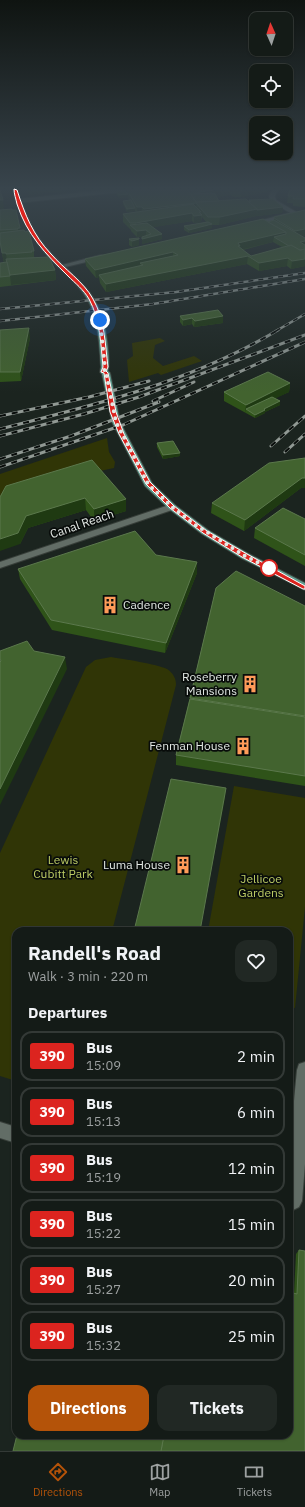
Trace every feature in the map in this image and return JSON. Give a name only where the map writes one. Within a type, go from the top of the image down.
[{"type":"main road","points":[[52,258],[90,297],[97,312],[102,333],[105,367],[104,372],[106,373],[113,412],[121,434],[148,483],[172,507],[215,539],[305,587]]},
{"type":"street","points":[[61,266],[99,258]]},
{"type":"street","name":"Canal Reach","points":[[1,562],[172,507]]},
{"type":"street","points":[[296,1202],[305,1070]]},
{"type":"street","points":[[0,1130],[12,1134]]},
{"type":"green space","points":[[160,338],[165,341],[155,345],[153,358],[163,366],[194,356],[202,361],[161,375],[158,373],[129,382],[127,360],[133,356],[132,343]]},
{"type":"green space","points":[[107,438],[109,452],[115,462],[114,468],[86,474],[0,501],[0,474]]},
{"type":"green space","name":"Lewis Cubitt Park","points":[[111,657],[162,667],[171,672],[174,676],[176,685],[113,927],[12,927],[12,1080],[0,1076],[0,853],[86,667],[95,660]]},
{"type":"green space","name":"Jellicoe Gardens","points":[[234,786],[305,798],[305,907],[295,1008],[293,1008],[293,927],[209,927]]},
{"type":"building","points":[[49,258],[55,270],[10,275],[6,259]]},
{"type":"building","points":[[91,258],[148,258],[95,270],[85,259]]},
{"type":"building","points":[[165,258],[239,258],[106,284],[99,275],[143,265],[140,263]]},
{"type":"building","points":[[251,258],[305,258],[305,259],[292,261],[288,258],[259,263]]},
{"type":"building","points":[[7,262],[10,276],[0,277],[0,263]]},
{"type":"building","points":[[218,310],[223,316],[195,321],[192,318],[183,320],[180,316]]},
{"type":"building","points":[[29,328],[20,372],[0,372],[0,330]]},
{"type":"building","points":[[268,372],[290,383],[246,405],[224,392]]},
{"type":"building","points":[[272,397],[280,401],[255,415],[246,409]]},
{"type":"building","points":[[173,441],[180,453],[163,455],[157,443]]},
{"type":"building","points":[[305,458],[305,478],[302,478],[245,520],[212,503],[269,463]]},
{"type":"building","points":[[92,460],[126,499],[94,509],[85,498],[26,516],[18,533],[0,539],[0,497],[6,486]]},
{"type":"building","points":[[283,508],[305,519],[305,555],[255,528]]},
{"type":"building","name":"Cadence","points":[[135,531],[156,555],[197,562],[166,643],[51,620],[18,569]]},
{"type":"building","name":"Roseberry Mansions","points":[[236,571],[305,606],[305,716],[190,698],[216,588]]},
{"type":"building","points":[[27,641],[34,651],[65,657],[0,789],[0,651]]},
{"type":"building","name":"Fenman House","points":[[190,699],[305,717],[305,776],[176,755]]},
{"type":"building","name":"Luma House","points":[[171,779],[226,788],[201,927],[135,927]]},
{"type":"building","points":[[299,1250],[305,1251],[305,1451],[161,1451],[163,1439],[293,1439],[293,1293],[297,1294]]},
{"type":"building","points":[[16,1439],[163,1439],[161,1451],[13,1451]]},
{"type":"railway","points":[[0,309],[176,292],[305,273]]},
{"type":"railway","points":[[0,321],[153,304],[305,279]]},
{"type":"railway","points":[[276,331],[305,314]]},
{"type":"railway","points":[[0,429],[72,411],[143,390],[212,364],[246,348],[278,330]]},
{"type":"railway","points":[[0,436],[84,414],[139,397],[305,335]]},
{"type":"railway","points":[[0,467],[123,425],[305,342]]},
{"type":"railway","points":[[0,416],[89,397],[149,381]]},
{"type":"railway","points":[[153,401],[194,382]]},
{"type":"railway","points":[[0,459],[71,436],[159,402]]},
{"type":"railway","points":[[271,446],[305,416]]},
{"type":"railway","points":[[285,452],[305,434]]},
{"type":"bus line","name":"390","points":[[52,258],[90,297],[97,312],[102,333],[105,367],[104,372],[106,373],[113,412],[121,434],[148,483],[172,507],[215,539],[305,587]]},
{"type":"place","name":"Cadence","points":[[110,605]]},
{"type":"place","name":"Roseberry Mansions","points":[[250,684]]},
{"type":"place","name":"Fenman House","points":[[243,746]]},
{"type":"place","name":"Luma House","points":[[183,865]]},
{"type":"route","points":[[100,320],[105,367],[104,372],[106,373],[113,412],[121,434],[148,483],[172,507],[215,539],[269,568]]}]
